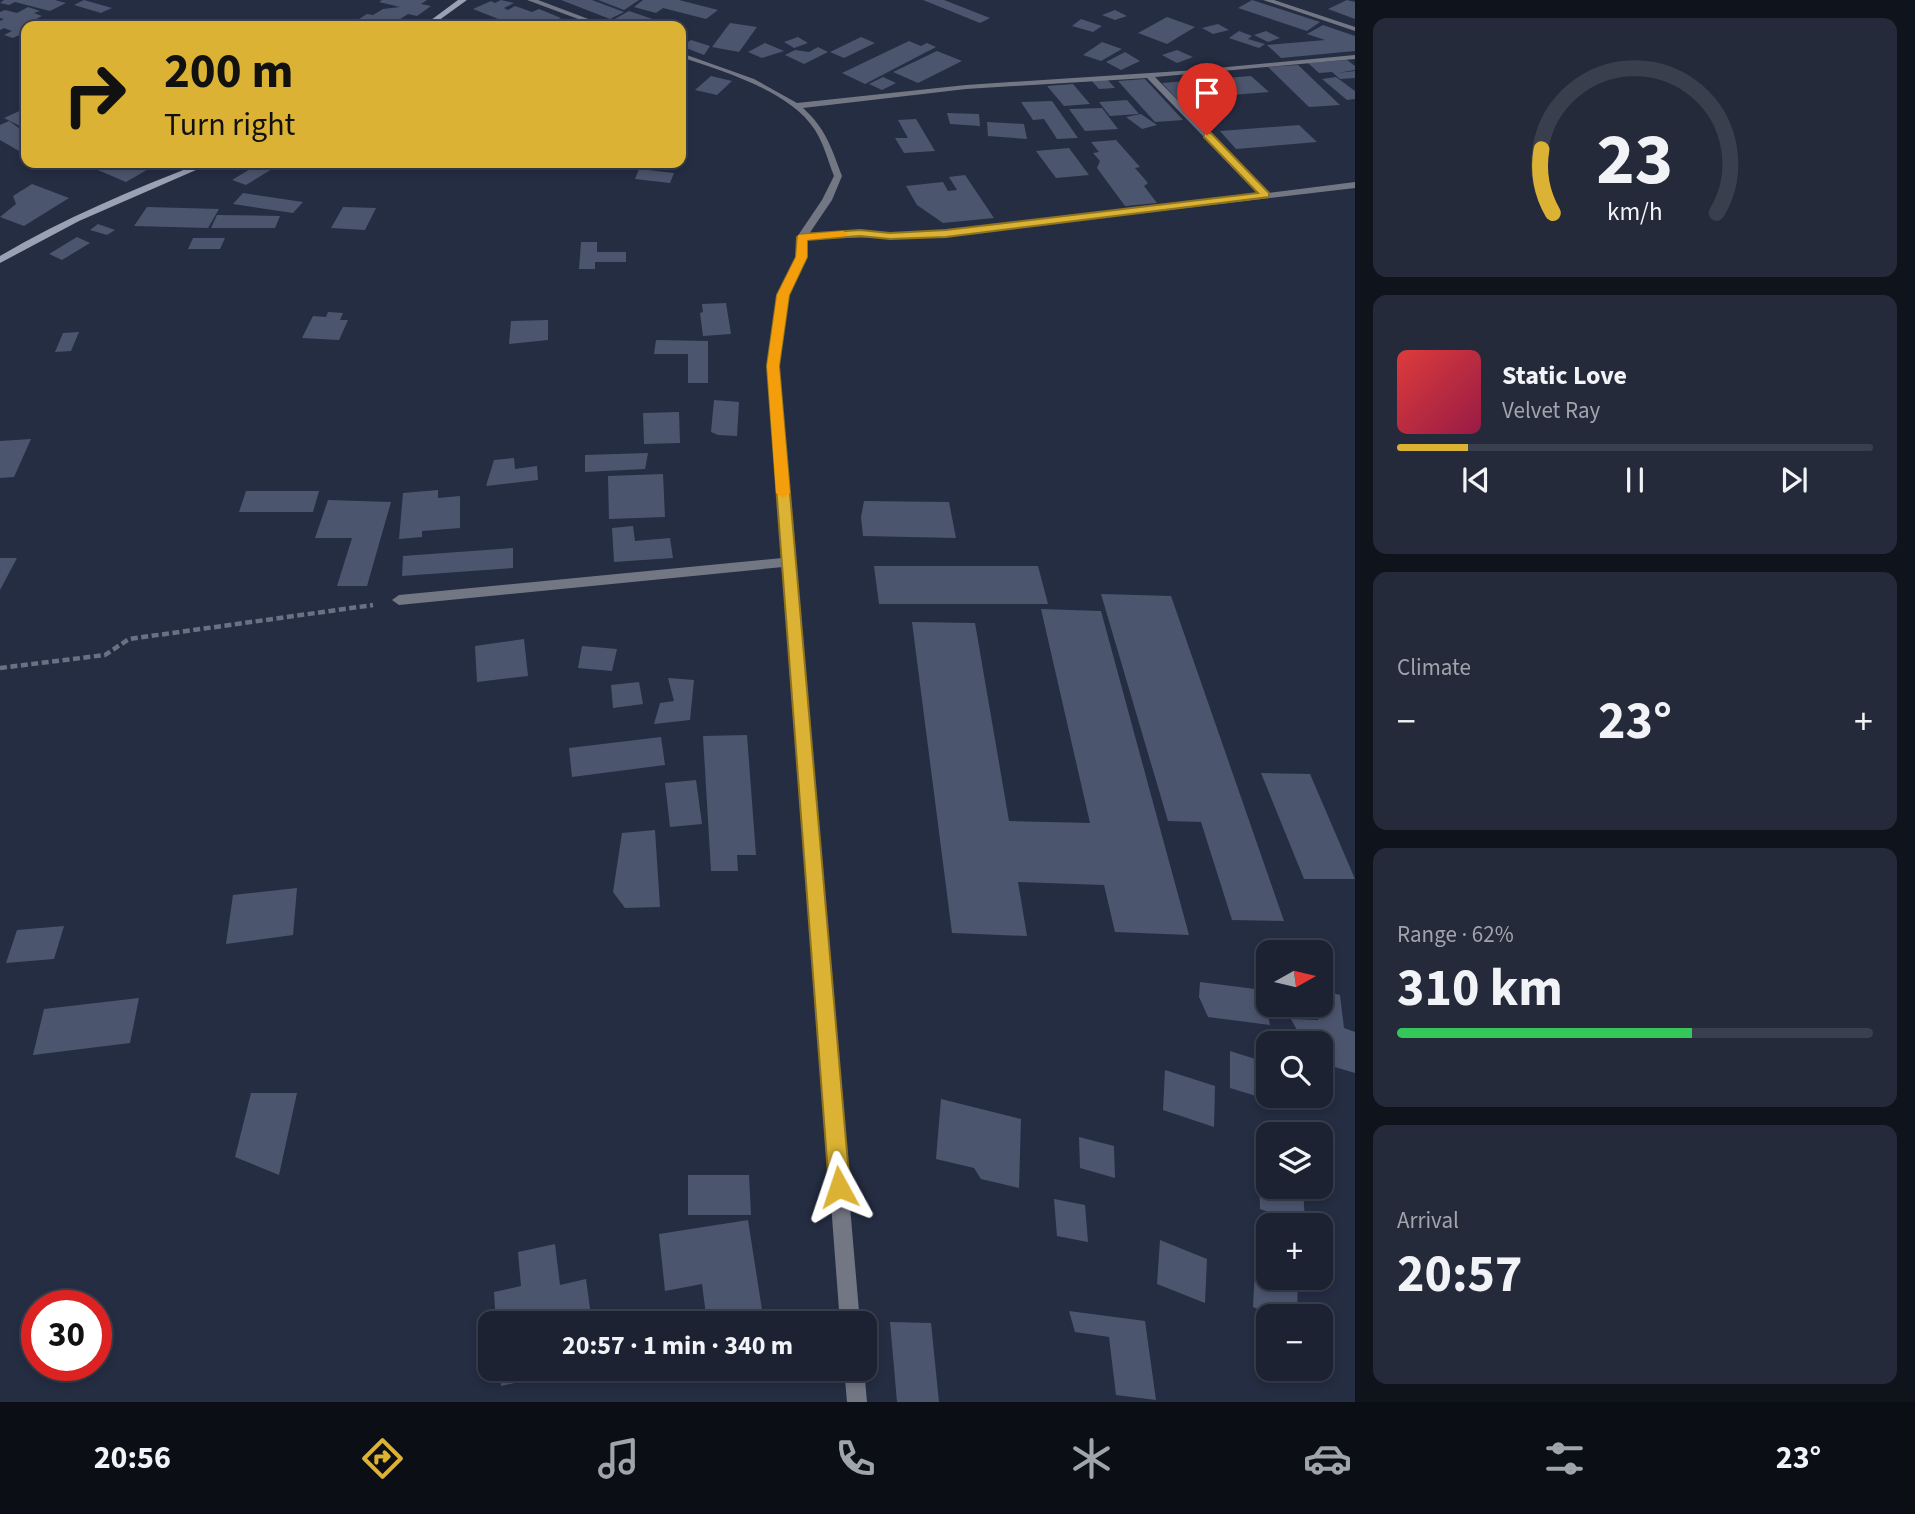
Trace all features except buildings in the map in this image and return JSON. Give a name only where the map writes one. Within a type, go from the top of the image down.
[{"type":"main road","points":[[434,21],[463,0]]},
{"type":"main road","points":[[0,260],[36,237],[134,192],[195,168]]},
{"type":"street","points":[[531,0],[589,21]]},
{"type":"street","points":[[1267,0],[1355,29]]},
{"type":"street","points":[[686,57],[767,88],[795,106],[816,124],[838,176],[827,200],[802,237],[802,257],[783,295],[773,366],[849,1311]]},
{"type":"street","points":[[795,106],[966,87],[1149,75],[1355,57]]},
{"type":"street","points":[[1149,75],[1265,195]]},
{"type":"street","points":[[802,237],[860,233],[890,236],[946,233],[1355,185]]},
{"type":"street","points":[[400,600],[789,562]]},
{"type":"street","points":[[855,1381],[856,1402]]},
{"type":"path","points":[[0,668],[105,654],[129,639],[273,621],[400,600]]},
{"type":"slow traffic","points":[[783,493],[773,366],[783,295],[802,257],[802,237],[843,234]]},
{"type":"route","points":[[839,1187],[773,366],[783,295],[802,257],[802,237],[860,233],[915,236],[1265,195],[1207,135]]}]
